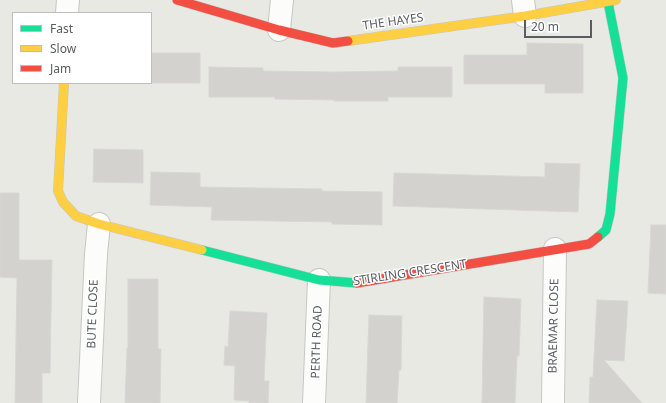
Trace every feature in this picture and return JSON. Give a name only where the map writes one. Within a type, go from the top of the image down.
[{"type":"street","points":[[67,12],[68,0]]},
{"type":"street","name":"THE HAYES","points":[[177,0],[279,30],[333,43],[524,8],[612,1]]},
{"type":"street","points":[[279,30],[282,0]]},
{"type":"street","name":"STIRLING CRESCENT","points":[[64,84],[58,191],[63,202],[76,216],[99,224],[319,280],[353,284],[589,244],[606,230],[610,214],[623,78],[612,1]]},
{"type":"street","name":"BUTE CLOSE","points":[[90,403],[96,254],[99,224]]},
{"type":"street","name":"BRAEMAR CLOSE","points":[[553,403],[555,249]]},
{"type":"street","name":"PERTH ROAD","points":[[314,403],[319,280]]},
{"type":"building","points":[[527,43],[583,44],[583,93],[545,93],[545,84],[464,84],[464,55],[527,55]]},
{"type":"building","points":[[152,53],[200,53],[200,83],[152,83]]},
{"type":"building","points":[[209,67],[263,68],[263,71],[334,72],[398,71],[398,67],[452,67],[452,97],[388,97],[388,101],[334,101],[275,99],[275,97],[209,97]]},
{"type":"building","points":[[94,149],[143,150],[143,183],[93,182]]},
{"type":"building","points":[[545,163],[580,164],[578,212],[393,206],[394,173],[545,177]]},
{"type":"building","points":[[151,172],[200,173],[200,187],[322,189],[322,191],[382,192],[382,225],[332,224],[332,222],[211,220],[212,207],[150,205]]},
{"type":"building","points":[[0,193],[19,193],[19,260],[52,260],[50,373],[42,373],[42,403],[15,403],[17,278],[0,277]]},
{"type":"building","points":[[651,225],[666,225],[666,294],[648,293]]},
{"type":"building","points":[[128,279],[158,279],[158,349],[161,349],[160,403],[125,403],[128,348]]},
{"type":"building","points":[[484,297],[521,299],[519,356],[517,356],[515,403],[482,403]]},
{"type":"building","points":[[597,300],[628,301],[624,361],[604,360],[642,403],[589,403],[590,377],[593,377]]},
{"type":"building","points":[[230,311],[267,313],[264,381],[269,381],[268,403],[249,403],[249,401],[234,400],[235,366],[224,365],[225,346],[228,347]]},
{"type":"building","points":[[369,315],[402,316],[401,370],[399,370],[397,403],[366,403]]},
{"type":"traffic: fast","points":[[598,237],[606,230],[610,214],[623,78],[608,2]]},
{"type":"traffic: fast","points":[[202,250],[319,280],[357,283]]},
{"type":"traffic: slow","points":[[348,41],[525,16],[616,0]]},
{"type":"traffic: slow","points":[[64,84],[58,191],[63,202],[76,216],[99,224],[202,250]]},
{"type":"traffic: jam","points":[[177,0],[279,30],[333,43],[348,41]]},
{"type":"traffic: jam","points":[[357,283],[589,244],[598,237]]}]
